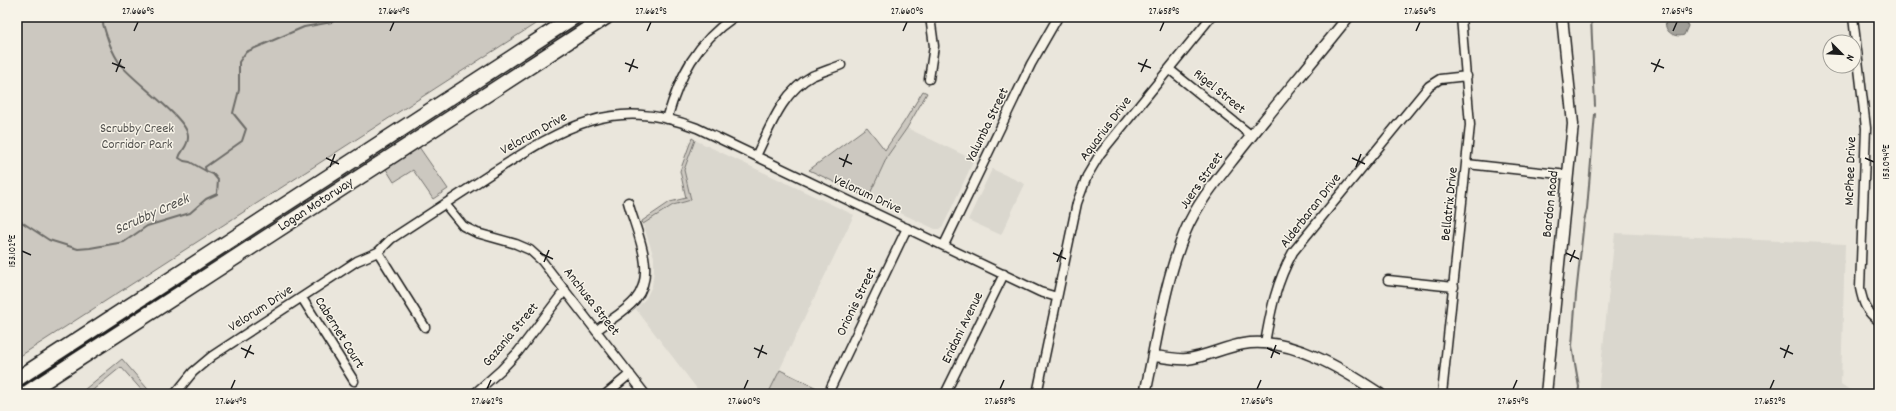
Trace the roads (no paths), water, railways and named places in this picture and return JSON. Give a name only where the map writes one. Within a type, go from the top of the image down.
[{"type":"highway","name":"Logan Motorway","points":[[17,379],[574,17]]},
{"type":"highway","name":"Logan Motorway","points":[[25,394],[606,17]]},
{"type":"street","points":[[667,119],[676,90],[692,59],[713,34],[734,17]]},
{"type":"street","points":[[929,79],[934,46],[930,17]]},
{"type":"street","name":"Yalumba Street","points":[[944,245],[1032,64],[1058,17]]},
{"type":"street","name":"Aquarius Drive","points":[[1037,394],[1077,203],[1087,176],[1100,154],[1211,17]]},
{"type":"street","name":"Juers Street","points":[[1145,394],[1171,274],[1185,231],[1196,210],[1208,191],[1348,17]]},
{"type":"street","name":"Bellatrix Drive","points":[[1442,394],[1470,125],[1461,17]]},
{"type":"street","name":"Bardon Road","points":[[1546,394],[1573,124],[1562,17]]},
{"type":"street","name":"McPhee Drive","points":[[1853,17],[1866,128],[1860,288],[1864,304],[1871,315],[1879,321]]},
{"type":"street","points":[[756,156],[783,104],[792,92],[812,76],[841,65]]},
{"type":"street","name":"Rigel Street","points":[[1170,69],[1252,136]]},
{"type":"street","name":"Alderbaran Drive","points":[[1265,343],[1275,294],[1282,272],[1293,252],[1429,86],[1440,79],[1467,76]]},
{"type":"street","name":"Velorum Drive","points":[[175,394],[193,372],[212,356],[357,261],[378,252],[391,239],[537,144],[575,125],[602,118],[624,115],[667,119],[697,128],[1040,292],[1057,297]]},
{"type":"street","points":[[1467,164],[1568,175]]},
{"type":"street","points":[[596,330],[634,301],[641,291],[644,281],[646,269],[643,254],[628,202]]},
{"type":"street","name":"Anchusa Street","points":[[446,204],[463,226],[477,233],[516,244],[530,250],[542,261],[646,394]]},
{"type":"street","name":"Orionis Street","points":[[831,387],[907,228]]},
{"type":"street","points":[[378,252],[426,327]]},
{"type":"street","name":"Eridani Avenue","points":[[945,394],[1004,274]]},
{"type":"street","points":[[1388,280],[1454,287]]},
{"type":"street","name":"Gazania Street","points":[[474,394],[501,370],[518,352],[565,290]]},
{"type":"street","name":"Cabernet Court","points":[[302,298],[354,381]]},
{"type":"street","points":[[1154,356],[1185,359],[1228,346],[1245,343],[1265,343],[1282,346],[1305,353],[1360,380],[1380,394]]},
{"type":"street","points":[[606,394],[630,374]]},
{"type":"waterway","points":[[101,17],[111,48],[121,65],[170,110],[186,129],[188,139],[179,158],[206,171]]},
{"type":"waterway","name":"Scrubby Creek","points":[[17,219],[49,240],[78,249],[124,242],[147,226],[190,213],[206,199],[217,194],[218,180],[213,174],[206,171],[205,167],[242,141],[246,129],[233,113],[239,90],[239,62],[246,52],[304,27],[332,22],[337,17]]},
{"type":"waterway","points":[[1591,17],[1595,106]]},
{"type":"waterway","points":[[1578,394],[1579,387],[1572,346],[1584,221],[1587,209],[1595,114]]},
{"type":"park label","name":"Scrubby Creek Corridor Park","points":[[137,138]]}]
